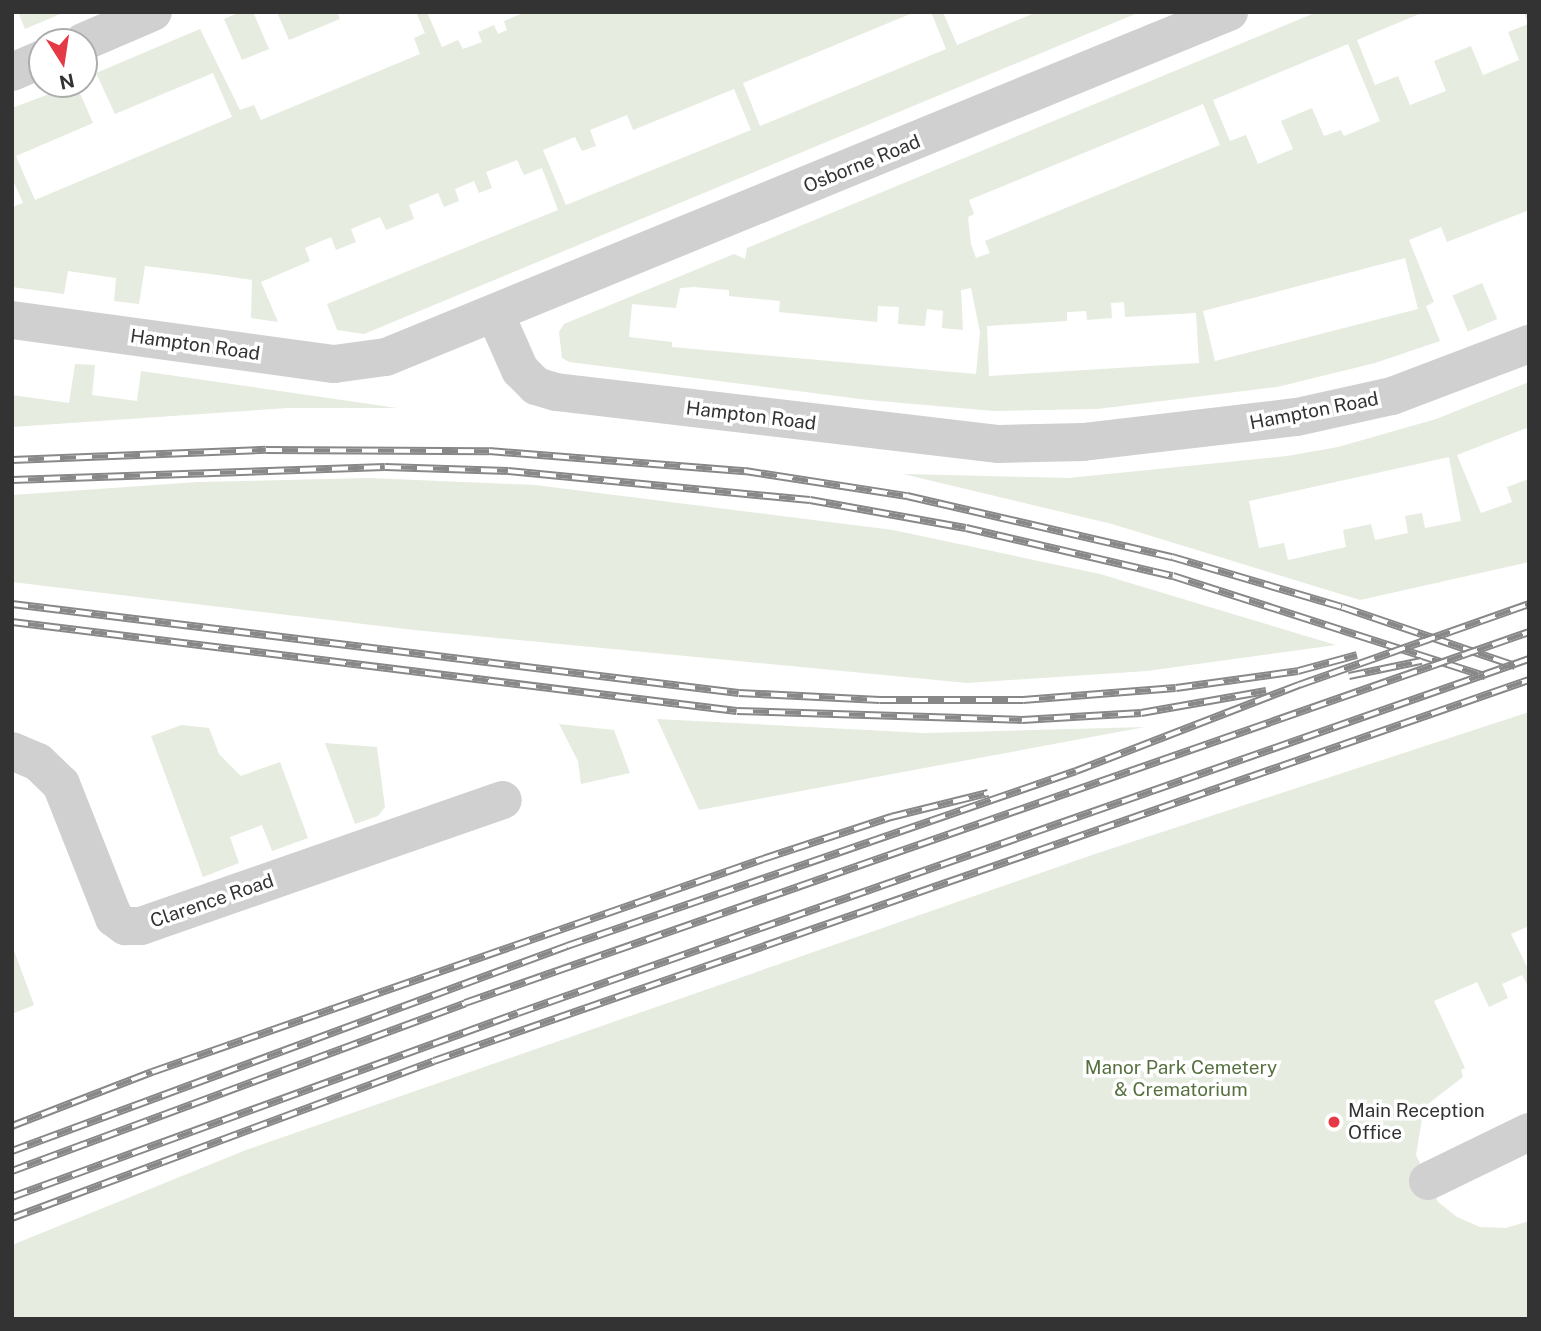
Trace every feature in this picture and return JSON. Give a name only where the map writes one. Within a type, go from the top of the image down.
[{"type":"street","points":[[98,36],[153,12]]},
{"type":"street","name":"Osborne Road","points":[[496,316],[1229,12]]},
{"type":"street","name":"Hampton Road","points":[[12,320],[334,364],[386,357],[496,316],[520,370],[536,386],[556,392],[999,444],[1083,442],[1297,417],[1392,396],[1529,344]]},
{"type":"street","name":"Clarence Road","points":[[12,751],[38,761],[61,784],[114,918],[125,926],[141,926],[503,800]]},
{"type":"street","points":[[1428,1181],[1529,1132]]},
{"type":"green space","points":[[18,12],[65,12],[25,29]]},
{"type":"green space","points":[[240,12],[253,12],[269,49],[242,60],[224,19]]},
{"type":"green space","points":[[277,12],[337,12],[340,19],[289,40]]},
{"type":"green space","points":[[416,12],[427,12],[442,47],[458,40],[463,49],[482,42],[478,32],[494,25],[498,34],[507,30],[504,21],[526,12],[915,12],[743,83],[760,126],[946,49],[931,12],[943,12],[957,45],[1037,12],[1140,12],[364,334],[337,330],[327,304],[558,210],[542,168],[524,175],[517,160],[486,172],[492,188],[479,193],[474,181],[455,189],[459,201],[444,207],[438,193],[409,205],[414,219],[386,230],[380,217],[351,229],[356,242],[336,250],[331,237],[305,248],[310,261],[261,282],[278,322],[251,318],[252,280],[218,275],[145,266],[139,304],[114,301],[116,278],[68,271],[64,294],[12,287],[12,207],[23,203],[12,178],[12,108],[39,98],[82,98],[93,123],[16,156],[35,200],[232,117],[213,73],[115,114],[98,72],[200,29],[240,110],[254,105],[261,120],[420,54],[414,38],[425,33]],"holes":[[[734,89],[751,130],[566,205],[543,150],[575,137],[582,151],[596,146],[590,130],[627,115],[633,130]]]},
{"type":"green space","points":[[1317,12],[1424,12],[1357,40],[1375,85],[1398,76],[1410,105],[1446,91],[1434,61],[1471,46],[1483,75],[1519,60],[1508,32],[1528,24],[1524,12],[1529,12],[1529,210],[1447,242],[1441,227],[1409,240],[1434,302],[1426,306],[1440,341],[1375,363],[1277,387],[1097,409],[994,411],[868,400],[569,362],[562,358],[559,332],[564,324],[734,254],[745,259],[747,248]],"holes":[[[1348,44],[1380,121],[1344,136],[1341,130],[1324,136],[1312,108],[1281,121],[1293,149],[1258,164],[1246,135],[1230,141],[1213,100]],[[1203,104],[1220,145],[985,241],[990,253],[976,258],[971,244],[968,217],[974,214],[969,200]],[[1405,258],[1418,309],[1215,361],[1203,311]],[[694,287],[729,290],[729,296],[780,301],[779,312],[877,322],[878,306],[899,307],[898,324],[925,326],[927,309],[943,311],[942,328],[963,330],[961,290],[971,288],[980,332],[976,374],[672,347],[672,342],[629,337],[632,304],[676,308],[680,288]],[[1124,302],[1125,317],[1196,313],[1199,363],[989,376],[987,326],[1067,321],[1067,312],[1086,311],[1087,320],[1112,318],[1111,303]]]},
{"type":"green space","points":[[1482,283],[1497,319],[1468,331],[1453,296]]},
{"type":"green space","points":[[75,364],[95,365],[92,395],[137,401],[141,371],[397,408],[288,408],[12,427],[12,395],[69,403]]},
{"type":"green space","points":[[1529,382],[1529,427],[1457,455],[1481,513],[1512,502],[1507,487],[1529,479],[1529,562],[1360,600],[1112,524],[903,474],[1068,478],[1287,456],[1338,447],[1436,419]],"holes":[[[1449,457],[1461,521],[1425,528],[1422,513],[1405,516],[1408,533],[1375,540],[1371,524],[1343,530],[1346,547],[1288,560],[1284,543],[1259,548],[1249,501]]]},
{"type":"green space","points":[[369,478],[535,485],[893,530],[1100,574],[1336,645],[1147,671],[967,683],[414,630],[12,582],[12,495],[198,482]]},
{"type":"green space","name":"Manor Park Cemetery & Crematorium","points":[[1529,712],[1529,926],[1511,934],[1529,971],[1529,988],[1522,975],[1502,984],[1508,998],[1489,1007],[1477,982],[1434,1001],[1465,1068],[1461,1070],[1463,1077],[1424,1107],[1416,1155],[1438,1202],[1457,1217],[1480,1227],[1506,1228],[1529,1221],[1529,1319],[12,1319],[12,1245],[246,1150],[1095,854]]},
{"type":"green space","points":[[657,719],[924,733],[1145,727],[699,810]]},
{"type":"green space","points":[[559,724],[614,730],[630,773],[581,784],[578,761]]},
{"type":"green space","points":[[182,725],[209,728],[219,754],[241,776],[280,762],[308,838],[272,851],[262,825],[230,837],[239,863],[203,877],[151,736]]},
{"type":"green space","points":[[325,743],[377,747],[385,807],[378,816],[355,824]]},
{"type":"green space","points":[[12,945],[34,1005],[12,1014]]},
{"type":"railway","points":[[12,460],[266,450],[489,451],[745,471],[907,496],[1172,557],[1342,607],[1515,666]]},
{"type":"railway","points":[[12,480],[385,467],[508,471],[810,500],[966,528],[1173,576],[1485,676]]},
{"type":"railway","points":[[12,604],[739,693],[880,700],[1023,700],[1176,688],[1298,671],[1357,655]]},
{"type":"railway","points":[[12,1151],[567,946],[1076,771],[1299,685],[1529,604]]},
{"type":"railway","points":[[12,622],[737,711],[1022,720],[1141,713],[1266,691]]},
{"type":"railway","points":[[12,1171],[465,1003],[1529,632]]},
{"type":"railway","points":[[12,1197],[518,1013],[1529,659]]},
{"type":"railway","points":[[1349,676],[1421,661]]},
{"type":"railway","points":[[12,1218],[434,1061],[1529,680]]},
{"type":"railway","points":[[12,1126],[152,1072],[763,859],[891,817],[988,793]]},
{"type":"place","name":"Main Reception Office","points":[[1334,1122]]}]
